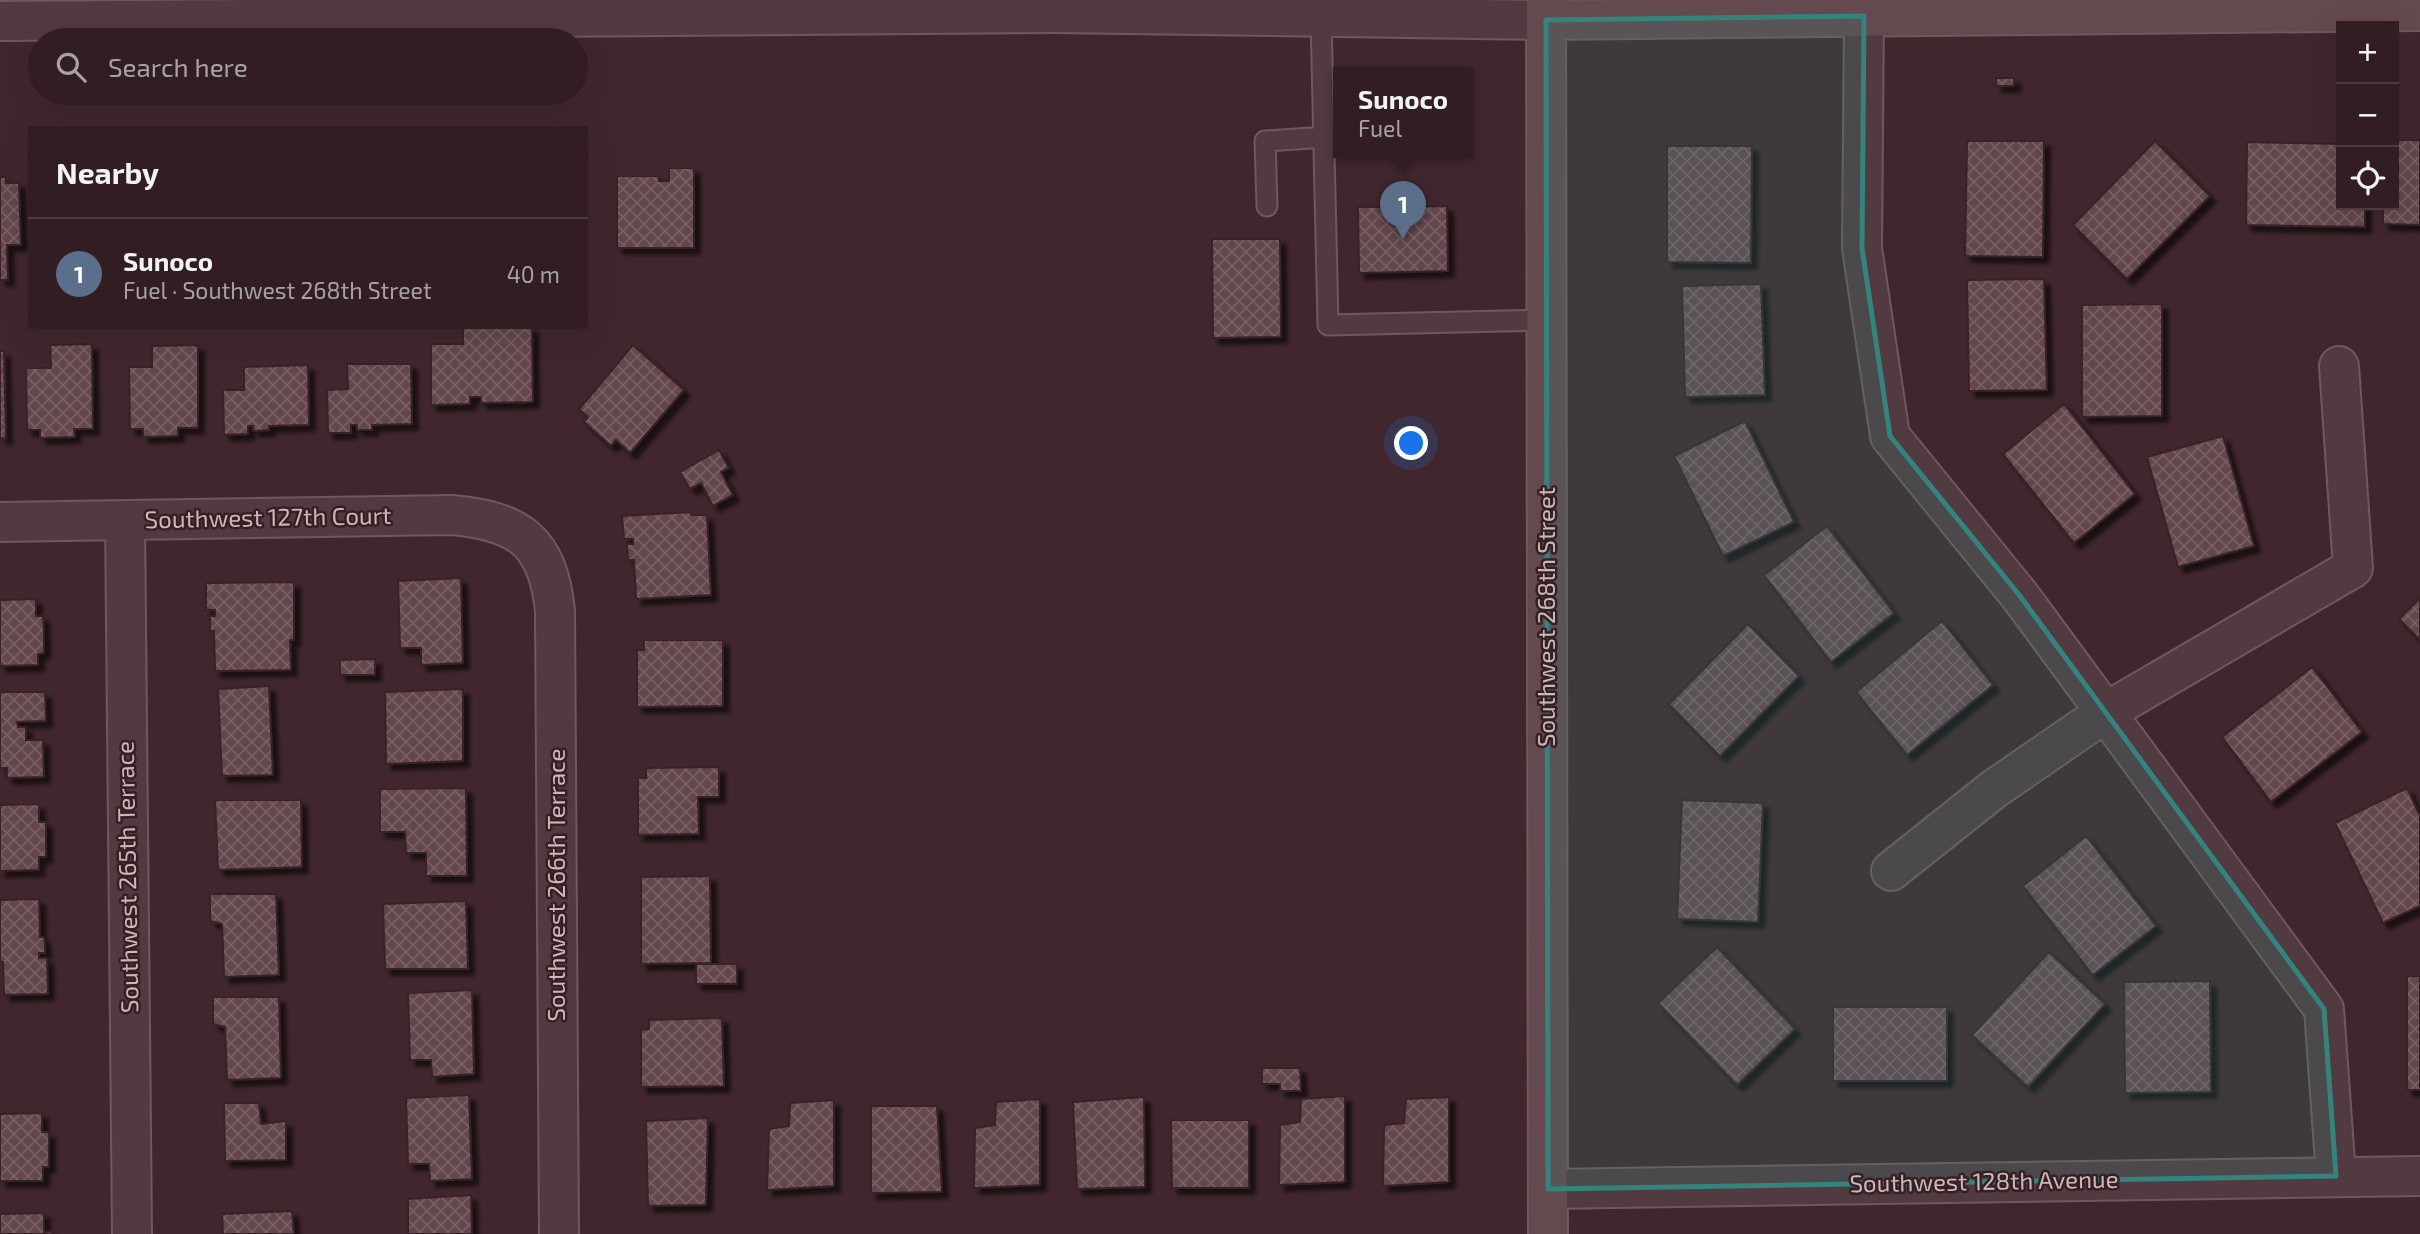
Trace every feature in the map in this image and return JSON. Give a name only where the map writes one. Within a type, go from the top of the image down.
[{"type":"main road","points":[[1546,10],[1864,16],[2420,11]]},
{"type":"main road","name":"Southwest 268th Street","points":[[1546,10],[1548,1234]]},
{"type":"street","points":[[0,20],[369,9],[1321,17],[1546,10]]},
{"type":"street","points":[[1864,16],[1862,248],[1891,436],[2020,596],[2324,1009],[2336,1176]]},
{"type":"street","points":[[1891,872],[1994,789],[2106,712],[2353,568],[2339,366]]},
{"type":"street","name":"Southwest 127th Court","points":[[0,522],[452,515],[482,518],[509,527],[530,542]]},
{"type":"street","name":"Southwest 265th Terrace","points":[[125,520],[132,1234]]},
{"type":"street","name":"Southwest 266th Terrace","points":[[530,542],[544,560],[552,584],[555,611],[559,1234]]},
{"type":"street","name":"Southwest 128th Avenue","points":[[1548,1189],[2420,1176]]},
{"type":"lane","points":[[1321,17],[1326,137],[1328,324],[1546,320]]},
{"type":"lane","points":[[1267,206],[1265,141],[1326,137]]},
{"type":"highlighted area","points":[[1864,16],[1862,248],[1890,436],[2020,596],[2324,1009],[2336,1176],[1548,1189],[1546,20]]},
{"type":"building","points":[[1996,78],[2014,78],[2014,86],[1996,86]]},
{"type":"building","points":[[2399,140],[2420,140],[2420,225],[2383,224],[2383,210],[2399,210]]},
{"type":"building","points":[[1967,141],[2044,141],[2043,257],[1965,256]]},
{"type":"building","points":[[2155,141],[2210,196],[2127,279],[2073,225]]},
{"type":"building","points":[[2247,142],[2336,144],[2336,210],[2365,210],[2365,227],[2246,225]]},
{"type":"building","points":[[1667,146],[1752,146],[1751,263],[1667,262]]},
{"type":"building","points":[[669,168],[694,168],[694,248],[617,248],[617,176],[659,176],[659,181],[669,181]]},
{"type":"building","points":[[0,177],[6,177],[6,183],[19,183],[21,245],[7,245],[8,280],[0,280]]},
{"type":"building","points":[[1447,206],[1448,271],[1359,273],[1358,207]]},
{"type":"building","points":[[1212,239],[1280,239],[1281,337],[1213,338]]},
{"type":"building","points":[[2044,279],[2047,390],[1969,391],[1967,280]]},
{"type":"building","points":[[1761,284],[1765,395],[1685,397],[1682,286]]},
{"type":"building","points":[[2162,304],[2162,416],[2082,417],[2082,305]]},
{"type":"building","points":[[463,329],[532,329],[533,402],[481,403],[481,397],[470,397],[470,404],[431,405],[431,344],[463,344]]},
{"type":"building","points":[[92,344],[93,429],[74,429],[75,437],[40,438],[40,430],[27,430],[26,368],[51,368],[50,345]]},
{"type":"building","points":[[198,345],[198,428],[178,428],[178,436],[143,437],[143,429],[130,429],[129,367],[152,367],[152,346]]},
{"type":"building","points":[[633,345],[684,390],[630,453],[616,440],[611,446],[584,422],[588,417],[579,409]]},
{"type":"building","points":[[0,351],[4,351],[6,438],[0,438]]},
{"type":"building","points":[[347,364],[411,364],[412,424],[372,425],[372,430],[357,430],[357,425],[351,425],[351,433],[328,433],[327,390],[348,389]]},
{"type":"building","points":[[308,365],[309,425],[269,426],[269,430],[253,431],[253,426],[248,426],[248,434],[224,435],[223,390],[244,390],[244,367]]},
{"type":"building","points":[[2064,404],[2135,494],[2074,543],[2003,454]]},
{"type":"building","points":[[1745,421],[1794,522],[1723,556],[1674,456]]},
{"type":"building","points":[[2223,436],[2254,546],[2178,567],[2147,457]]},
{"type":"building","points":[[719,450],[729,468],[721,472],[733,495],[713,506],[701,483],[690,489],[680,472]]},
{"type":"building","points":[[691,512],[691,515],[707,515],[711,595],[636,599],[634,560],[628,560],[627,544],[633,544],[633,539],[624,539],[622,516]]},
{"type":"building","points":[[1827,526],[1894,613],[1831,662],[1764,575]]},
{"type":"building","points":[[461,578],[463,663],[421,665],[421,648],[400,648],[398,581]]},
{"type":"building","points":[[294,582],[291,670],[215,671],[214,631],[210,631],[210,616],[215,616],[215,610],[206,610],[206,583]]},
{"type":"building","points":[[2420,598],[2420,640],[2399,619]]},
{"type":"building","points":[[36,599],[36,616],[43,616],[44,634],[44,653],[38,654],[38,665],[0,666],[0,600]]},
{"type":"building","points":[[1942,621],[1993,685],[1907,755],[1856,692]]},
{"type":"building","points":[[1748,624],[1799,676],[1720,756],[1669,704]]},
{"type":"building","points":[[644,640],[723,640],[723,706],[637,707],[637,650],[644,650]]},
{"type":"building","points":[[375,659],[375,675],[340,675],[340,660]]},
{"type":"building","points":[[2312,667],[2362,732],[2271,802],[2222,737]]},
{"type":"building","points":[[269,686],[273,775],[222,776],[218,689]]},
{"type":"building","points":[[463,689],[463,761],[386,764],[385,692]]},
{"type":"building","points":[[0,692],[45,692],[46,721],[17,722],[18,727],[26,727],[26,740],[43,740],[44,777],[7,778],[7,768],[0,768]]},
{"type":"building","points":[[719,767],[719,797],[698,797],[699,834],[638,835],[638,778],[646,778],[646,768]]},
{"type":"building","points":[[466,788],[467,876],[426,876],[426,853],[406,853],[405,832],[380,832],[380,789]]},
{"type":"building","points":[[2407,788],[2420,816],[2420,906],[2383,923],[2335,823]]},
{"type":"building","points":[[215,800],[301,800],[302,867],[218,870]]},
{"type":"building","points":[[1682,800],[1763,803],[1758,922],[1677,919]]},
{"type":"building","points":[[39,804],[39,822],[46,822],[46,857],[39,857],[39,870],[0,871],[0,805]]},
{"type":"building","points":[[2086,836],[2156,926],[2093,975],[2023,886]]},
{"type":"building","points":[[710,876],[711,963],[641,964],[641,877]]},
{"type":"building","points":[[210,894],[276,894],[279,975],[224,977],[222,924],[210,921]]},
{"type":"building","points":[[39,899],[40,937],[44,937],[45,953],[39,953],[39,958],[47,958],[48,994],[4,995],[3,962],[0,962],[0,900]]},
{"type":"building","points":[[466,901],[468,969],[385,969],[383,904]]},
{"type":"building","points":[[1717,947],[1795,1029],[1737,1085],[1658,1003]]},
{"type":"building","points":[[2049,952],[2105,1004],[2028,1087],[1972,1035]]},
{"type":"building","points":[[696,964],[737,964],[737,984],[696,984]]},
{"type":"building","points":[[2407,976],[2420,976],[2420,1090],[2407,1090]]},
{"type":"building","points":[[2210,981],[2211,1092],[2125,1093],[2124,982]]},
{"type":"building","points":[[472,990],[474,1074],[432,1077],[431,1060],[410,1060],[408,993]]},
{"type":"building","points":[[213,997],[279,997],[281,1078],[227,1080],[225,1027],[213,1024]]},
{"type":"building","points":[[1833,1007],[1947,1007],[1947,1081],[1833,1081]]},
{"type":"building","points":[[722,1018],[724,1086],[641,1087],[641,1030],[649,1029],[649,1020]]},
{"type":"building","points":[[1262,1068],[1300,1068],[1301,1091],[1280,1091],[1280,1084],[1262,1084]]},
{"type":"building","points":[[469,1095],[472,1179],[430,1181],[429,1164],[408,1164],[406,1098]]},
{"type":"building","points":[[1345,1096],[1345,1182],[1279,1185],[1280,1125],[1300,1122],[1301,1099]]},
{"type":"building","points":[[1144,1097],[1145,1187],[1077,1189],[1073,1102]]},
{"type":"building","points":[[1449,1097],[1449,1182],[1383,1186],[1384,1125],[1404,1123],[1406,1099]]},
{"type":"building","points":[[1040,1099],[1040,1185],[974,1188],[975,1128],[995,1125],[996,1102]]},
{"type":"building","points":[[834,1100],[834,1186],[767,1190],[769,1129],[789,1126],[790,1103]]},
{"type":"building","points":[[224,1103],[259,1103],[261,1124],[286,1121],[286,1160],[225,1161]]},
{"type":"building","points":[[871,1106],[937,1106],[942,1192],[871,1193]]},
{"type":"building","points":[[42,1113],[42,1132],[49,1132],[49,1167],[43,1167],[43,1181],[0,1181],[0,1114]]},
{"type":"building","points":[[708,1118],[706,1205],[648,1206],[646,1121]]},
{"type":"building","points":[[1171,1120],[1249,1120],[1249,1188],[1172,1188]]},
{"type":"building","points":[[471,1195],[472,1234],[408,1234],[408,1199]]},
{"type":"building","points":[[292,1211],[294,1234],[223,1234],[222,1214]]},
{"type":"building","points":[[44,1213],[44,1232],[52,1231],[52,1234],[0,1234],[0,1214]]},
{"type":"place","name":"Sunoco","points":[[1403,239]]}]
